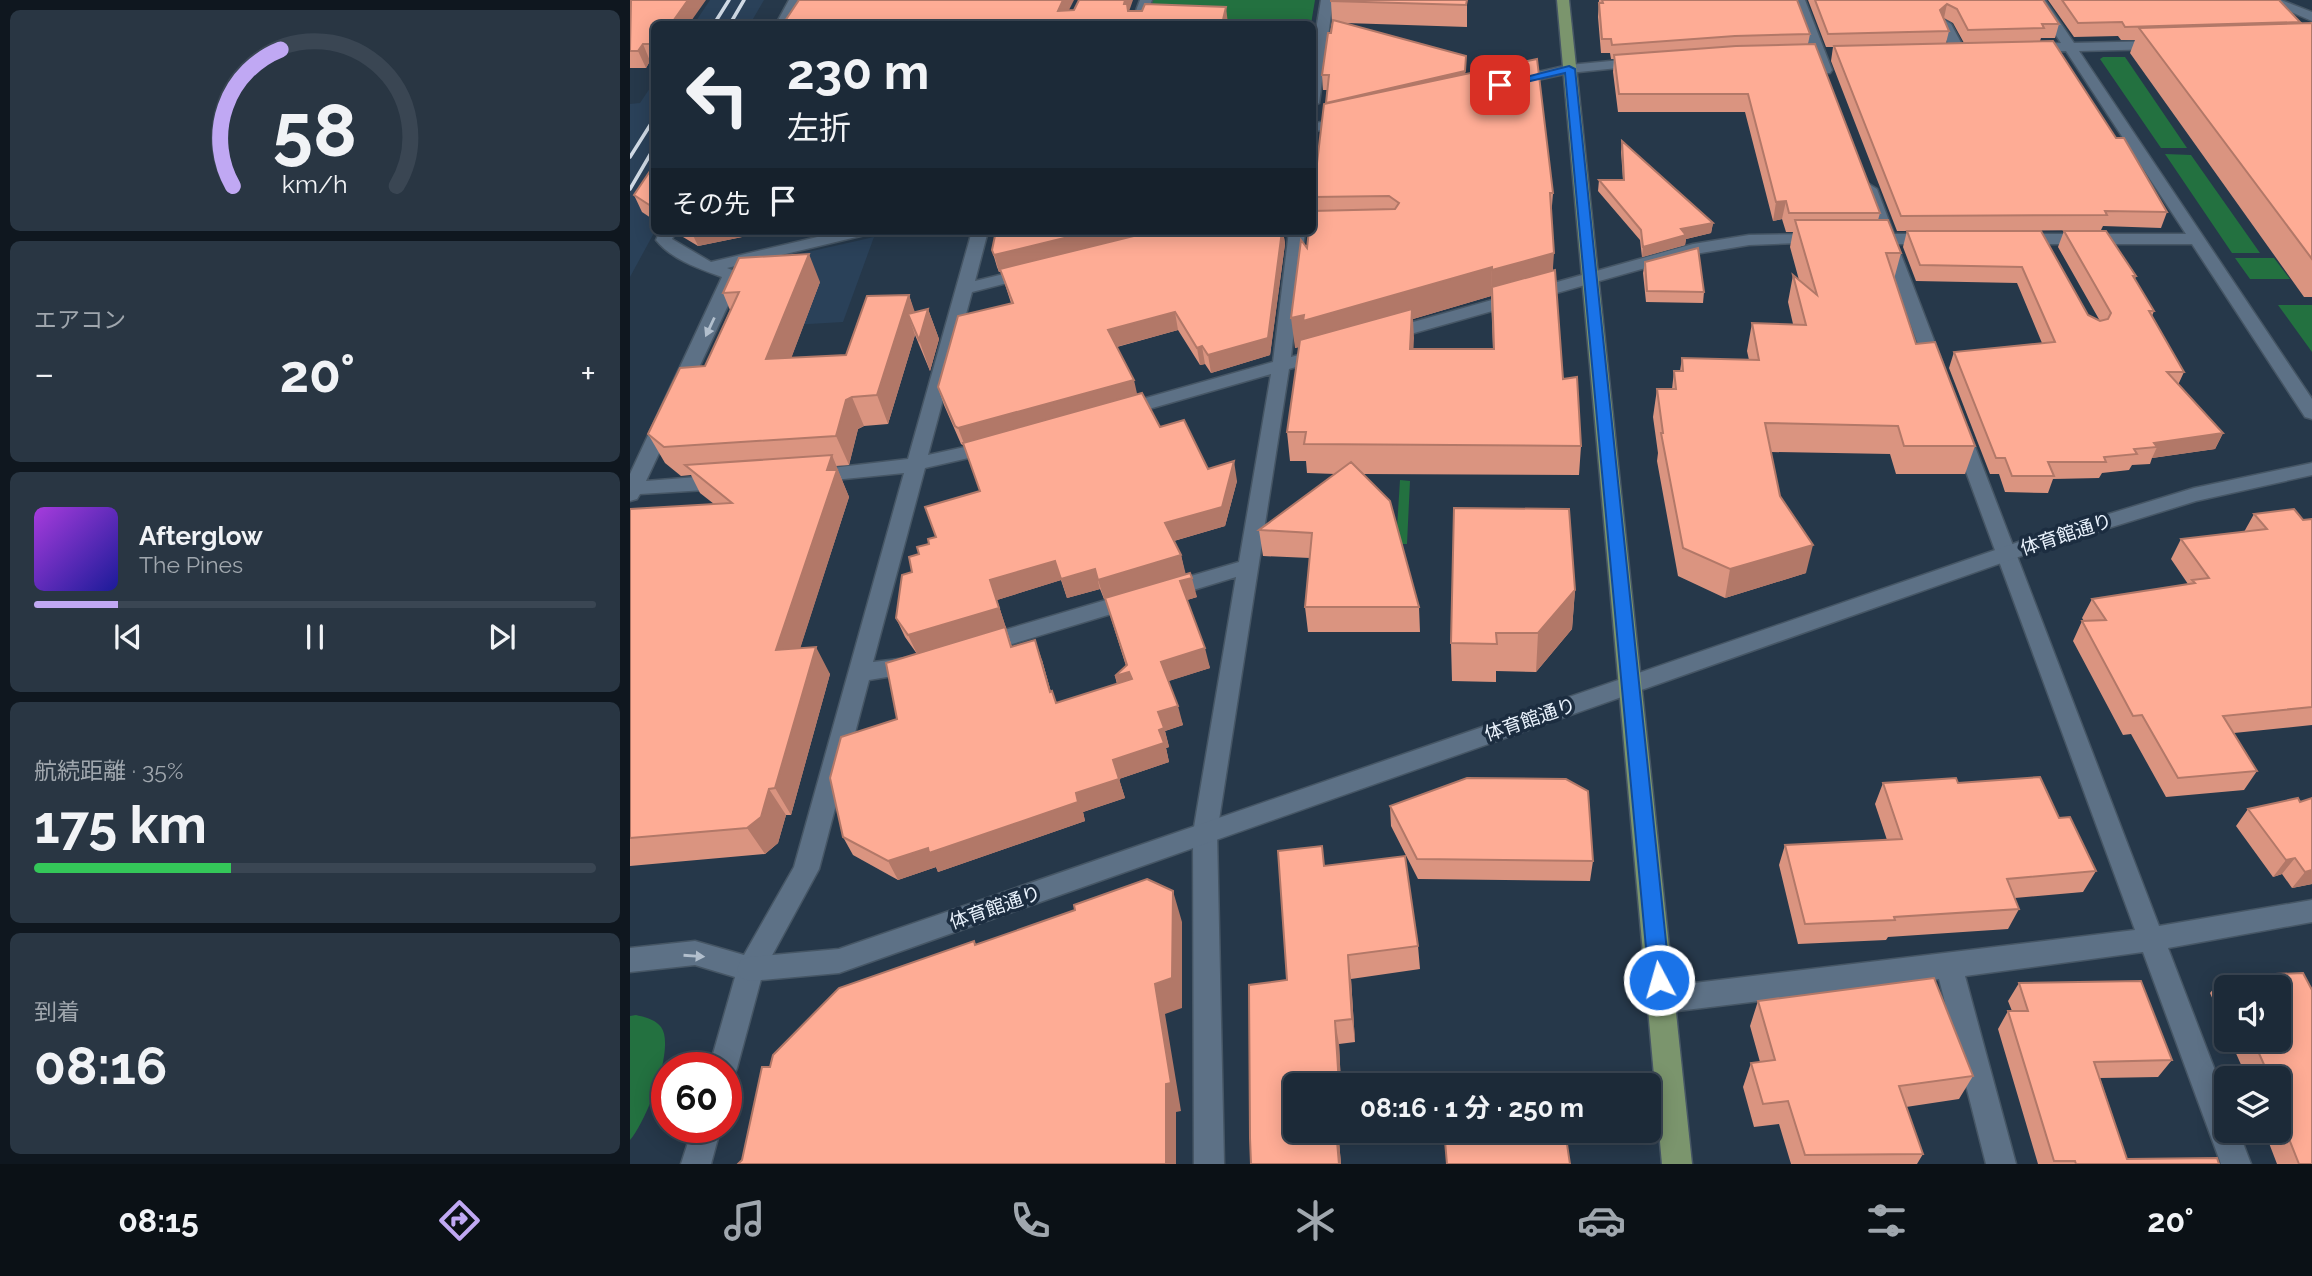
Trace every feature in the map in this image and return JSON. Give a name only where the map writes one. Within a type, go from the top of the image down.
[{"type":"main road","points":[[1563,0],[1677,1164]]},
{"type":"street","points":[[784,21],[795,0]]},
{"type":"street","points":[[1138,21],[1146,0]]},
{"type":"street","points":[[1316,37],[1327,0]]},
{"type":"street","points":[[1799,0],[1832,91]]},
{"type":"street","points":[[2039,0],[2312,413]]},
{"type":"street","points":[[2270,0],[2312,17]]},
{"type":"street","points":[[1945,24],[1957,50]]},
{"type":"street","points":[[2020,48],[2173,45]]},
{"type":"street","points":[[1500,85],[1569,69],[1661,60]]},
{"type":"street","points":[[1316,127],[1366,116]]},
{"type":"street","points":[[1860,165],[2236,1164]]},
{"type":"street","points":[[632,491],[730,284],[730,275],[709,267],[670,245],[664,240],[666,235]]},
{"type":"street","points":[[709,267],[846,235]]},
{"type":"street","points":[[727,1052],[750,969],[806,869],[979,235]]},
{"type":"street","points":[[1209,1164],[1205,833],[1301,235]]},
{"type":"street","points":[[1373,340],[1710,246],[1759,240],[1831,239]]},
{"type":"street","points":[[1858,239],[1954,239]]},
{"type":"street","points":[[2005,239],[2197,240]]},
{"type":"street","points":[[2043,239],[2056,262]]},
{"type":"street","points":[[963,289],[1041,270]]},
{"type":"street","points":[[1108,415],[1346,347]]},
{"type":"street","points":[[794,478],[874,472],[915,465],[1016,440]]},
{"type":"street","name":"体育館通り","points":[[750,969],[839,961],[2005,554],[2151,507],[2312,469]]},
{"type":"street","points":[[632,491],[743,481]]},
{"type":"street","points":[[966,650],[1249,566]]},
{"type":"street","points":[[859,673],[912,666],[939,658]]},
{"type":"street","points":[[1661,1000],[2152,939],[2312,911]]},
{"type":"street","points":[[630,960],[695,953],[750,969]]},
{"type":"street","points":[[1949,965],[2001,1164]]},
{"type":"street","points":[[696,1164],[702,1143]]},
{"type":"shaded area","points":[[710,0],[764,0],[752,21],[696,21]]},
{"type":"shaded area","points":[[651,86],[653,235],[630,277],[630,104],[640,103]]},
{"type":"shaded area","points":[[874,237],[843,322],[724,329],[764,262]]},
{"type":"green space","points":[[1152,0],[1315,0],[1312,21],[1144,21]]},
{"type":"green space","points":[[2125,57],[2187,148],[2161,148],[2100,59]]},
{"type":"green space","points":[[2165,154],[2191,155],[2260,253],[2232,253]]},
{"type":"green space","points":[[2235,258],[2274,258],[2290,279],[2250,279]]},
{"type":"green space","points":[[2278,305],[2312,305],[2312,352]]},
{"type":"green space","points":[[1400,480],[1410,481],[1407,544],[1396,544]]},
{"type":"green space","points":[[636,1015],[659,1024],[665,1037],[665,1051],[651,1052],[651,1102],[630,1140],[630,1016]]},
{"type":"building","points":[[631,0],[688,0],[673,21],[651,21],[651,44],[643,44],[638,51],[630,51]]},
{"type":"building","points":[[799,0],[1063,0],[1058,11],[1074,10],[1079,0],[1125,0],[1128,11],[1142,11],[1145,4],[1226,7],[1223,21],[785,21]]},
{"type":"building","points":[[1331,0],[1467,0],[1466,5]]},
{"type":"building","points":[[1602,0],[1797,0],[1810,34],[1735,36],[1612,45],[1611,39],[1602,39],[1599,3],[1603,3]]},
{"type":"building","points":[[1815,0],[2043,0],[2059,24],[2042,24],[2044,28],[1968,30],[1957,9],[1947,4],[1940,10],[1949,31],[1828,34]]},
{"type":"building","points":[[2062,0],[2279,0],[2300,22],[2125,27],[2122,22],[2078,23]]},
{"type":"building","points":[[1333,20],[1466,56],[1465,71],[1326,103],[1329,75],[1322,75],[1328,33],[1331,33]]},
{"type":"building","points":[[2312,23],[2312,259],[2139,28]]},
{"type":"building","points":[[2053,41],[2116,138],[2124,138],[2167,212],[1901,216],[1834,46]]},
{"type":"building","points":[[1815,44],[1880,213],[1789,213],[1786,201],[1776,202],[1748,94],[1619,94],[1614,55],[1736,46]]},
{"type":"building","points":[[1537,59],[1553,193],[1550,193],[1554,253],[1492,270],[1492,267],[1303,321],[1304,315],[1291,318],[1301,240],[1307,248],[1309,235],[1316,235],[1316,211],[1395,209],[1399,203],[1389,196],[1316,197],[1316,172],[1324,104]]},
{"type":"building","points":[[1622,141],[1713,223],[1681,229],[1686,235],[1643,247],[1641,230],[1599,180],[1624,180]]},
{"type":"building","points":[[651,170],[651,206],[634,195]]},
{"type":"building","points":[[1795,220],[1888,220],[1901,253],[1886,253],[1916,344],[1935,342],[1975,446],[1904,446],[1898,426],[1765,423],[1780,496],[1813,545],[1730,569],[1683,548],[1661,433],[1657,389],[1676,389],[1674,371],[1683,371],[1682,358],[1759,360],[1752,323],[1806,325],[1793,275],[1817,295]]},
{"type":"building","points":[[1907,231],[2041,231],[2088,315],[2100,321],[2108,319],[2111,313],[2064,231],[2106,231],[2136,276],[2133,276],[2154,311],[2149,311],[2184,372],[2167,372],[2223,433],[2154,443],[2157,447],[2134,449],[2137,454],[2104,457],[2106,462],[2048,462],[2054,476],[2012,476],[2005,458],[1996,458],[1954,352],[2055,342],[2022,267],[1920,265]]},
{"type":"building","points":[[995,235],[1076,235],[994,255],[992,250]]},
{"type":"building","points":[[1138,235],[1281,235],[1268,338],[1208,355],[1202,346],[1197,348],[1175,312],[1108,330],[1134,380],[958,428],[938,387],[958,316],[1013,303],[1000,269]]},
{"type":"building","points":[[1698,248],[1704,292],[1647,291],[1645,262]]},
{"type":"building","points":[[809,254],[766,359],[846,355],[867,296],[909,295],[877,395],[846,400],[836,436],[664,447],[648,434],[680,368],[705,366],[739,292],[723,293],[739,258]]},
{"type":"building","points":[[1555,270],[1563,379],[1577,377],[1581,446],[1304,444],[1306,432],[1287,432],[1300,340],[1412,309],[1410,349],[1494,349],[1492,287]]},
{"type":"building","points":[[928,309],[919,340],[908,314]]},
{"type":"building","points":[[1142,393],[1160,427],[1184,420],[1208,469],[1234,461],[1222,507],[1165,523],[1181,555],[1098,580],[1095,569],[1061,579],[1055,561],[990,580],[999,608],[908,635],[896,618],[902,575],[912,572],[909,557],[919,554],[917,547],[929,544],[928,539],[936,537],[925,507],[980,491],[963,443]]},
{"type":"building","points":[[832,455],[827,470],[837,470],[776,650],[816,647],[775,788],[769,789],[761,817],[747,828],[630,838],[630,509],[732,503],[685,465]]},
{"type":"building","points":[[1351,462],[1390,501],[1419,607],[1305,607],[1312,533],[1259,530]]},
{"type":"building","points":[[1454,508],[1569,509],[1575,590],[1538,633],[1496,633],[1497,644],[1451,643]]},
{"type":"building","points":[[2294,509],[2303,520],[2312,519],[2312,707],[2223,716],[2257,771],[2178,778],[2142,715],[2133,716],[2082,621],[2106,620],[2092,599],[2195,583],[2192,580],[2209,578],[2181,539],[2267,529],[2254,514]]},
{"type":"building","points":[[1190,573],[1192,578],[1180,581],[1205,648],[1161,662],[1178,706],[1158,712],[1164,728],[1159,730],[1164,743],[1113,760],[1119,779],[1076,793],[1078,802],[929,853],[928,848],[888,861],[843,837],[830,778],[841,737],[897,719],[886,663],[1005,627],[1011,647],[1035,640],[1050,692],[1052,691],[1056,703],[1132,679],[1129,672],[1115,676],[1127,665],[1105,598]]},
{"type":"building","points":[[2040,777],[2059,818],[2070,817],[2096,871],[2007,879],[2019,909],[1894,917],[1895,920],[1805,924],[1785,845],[1902,839],[1883,783],[1956,778],[1958,783]]},
{"type":"building","points":[[1467,778],[1566,779],[1588,791],[1593,861],[1417,859],[1390,806]]},
{"type":"building","points":[[2298,798],[2300,802],[2312,798],[2312,870],[2305,872],[2295,858],[2286,860],[2248,809]]},
{"type":"building","points":[[1322,846],[1324,866],[1405,856],[1418,946],[1348,955],[1352,1019],[1335,1021],[1338,1073],[1283,1073],[1283,1143],[1337,1143],[1339,1164],[1251,1164],[1249,985],[1287,980],[1278,851]]},
{"type":"building","points":[[1147,879],[1173,891],[1172,978],[1155,984],[1171,1083],[1166,1084],[1166,1164],[738,1164],[742,1160],[762,1067],[770,1067],[773,1055],[839,988],[974,941],[975,945],[1075,910],[1074,905]]},
{"type":"building","points":[[2303,973],[2312,990],[2312,1164],[2299,1164],[2291,1143],[2291,1066],[2265,1066],[2258,1052],[2291,1052],[2291,975],[2250,975]]},
{"type":"building","points":[[1934,978],[1973,1076],[1899,1086],[1923,1154],[1805,1155],[1788,1101],[1763,1104],[1751,1063],[1775,1060],[1758,1001]]},
{"type":"building","points":[[2141,981],[2172,1060],[2094,1062],[2127,1159],[2217,1158],[2219,1164],[2076,1164],[2075,1161],[2054,1161],[2008,1011],[2028,1011],[2019,983]]},
{"type":"building","points":[[1445,1143],[1567,1143],[1570,1164],[1447,1164]]},
{"type":"railway","points":[[716,21],[729,0]]},
{"type":"railway","points":[[732,21],[744,0]]},
{"type":"railway","points":[[630,157],[651,124]]},
{"type":"railway","points":[[630,189],[651,153]]},
{"type":"route","points":[[1500,85],[1569,69],[1659,980]]}]
